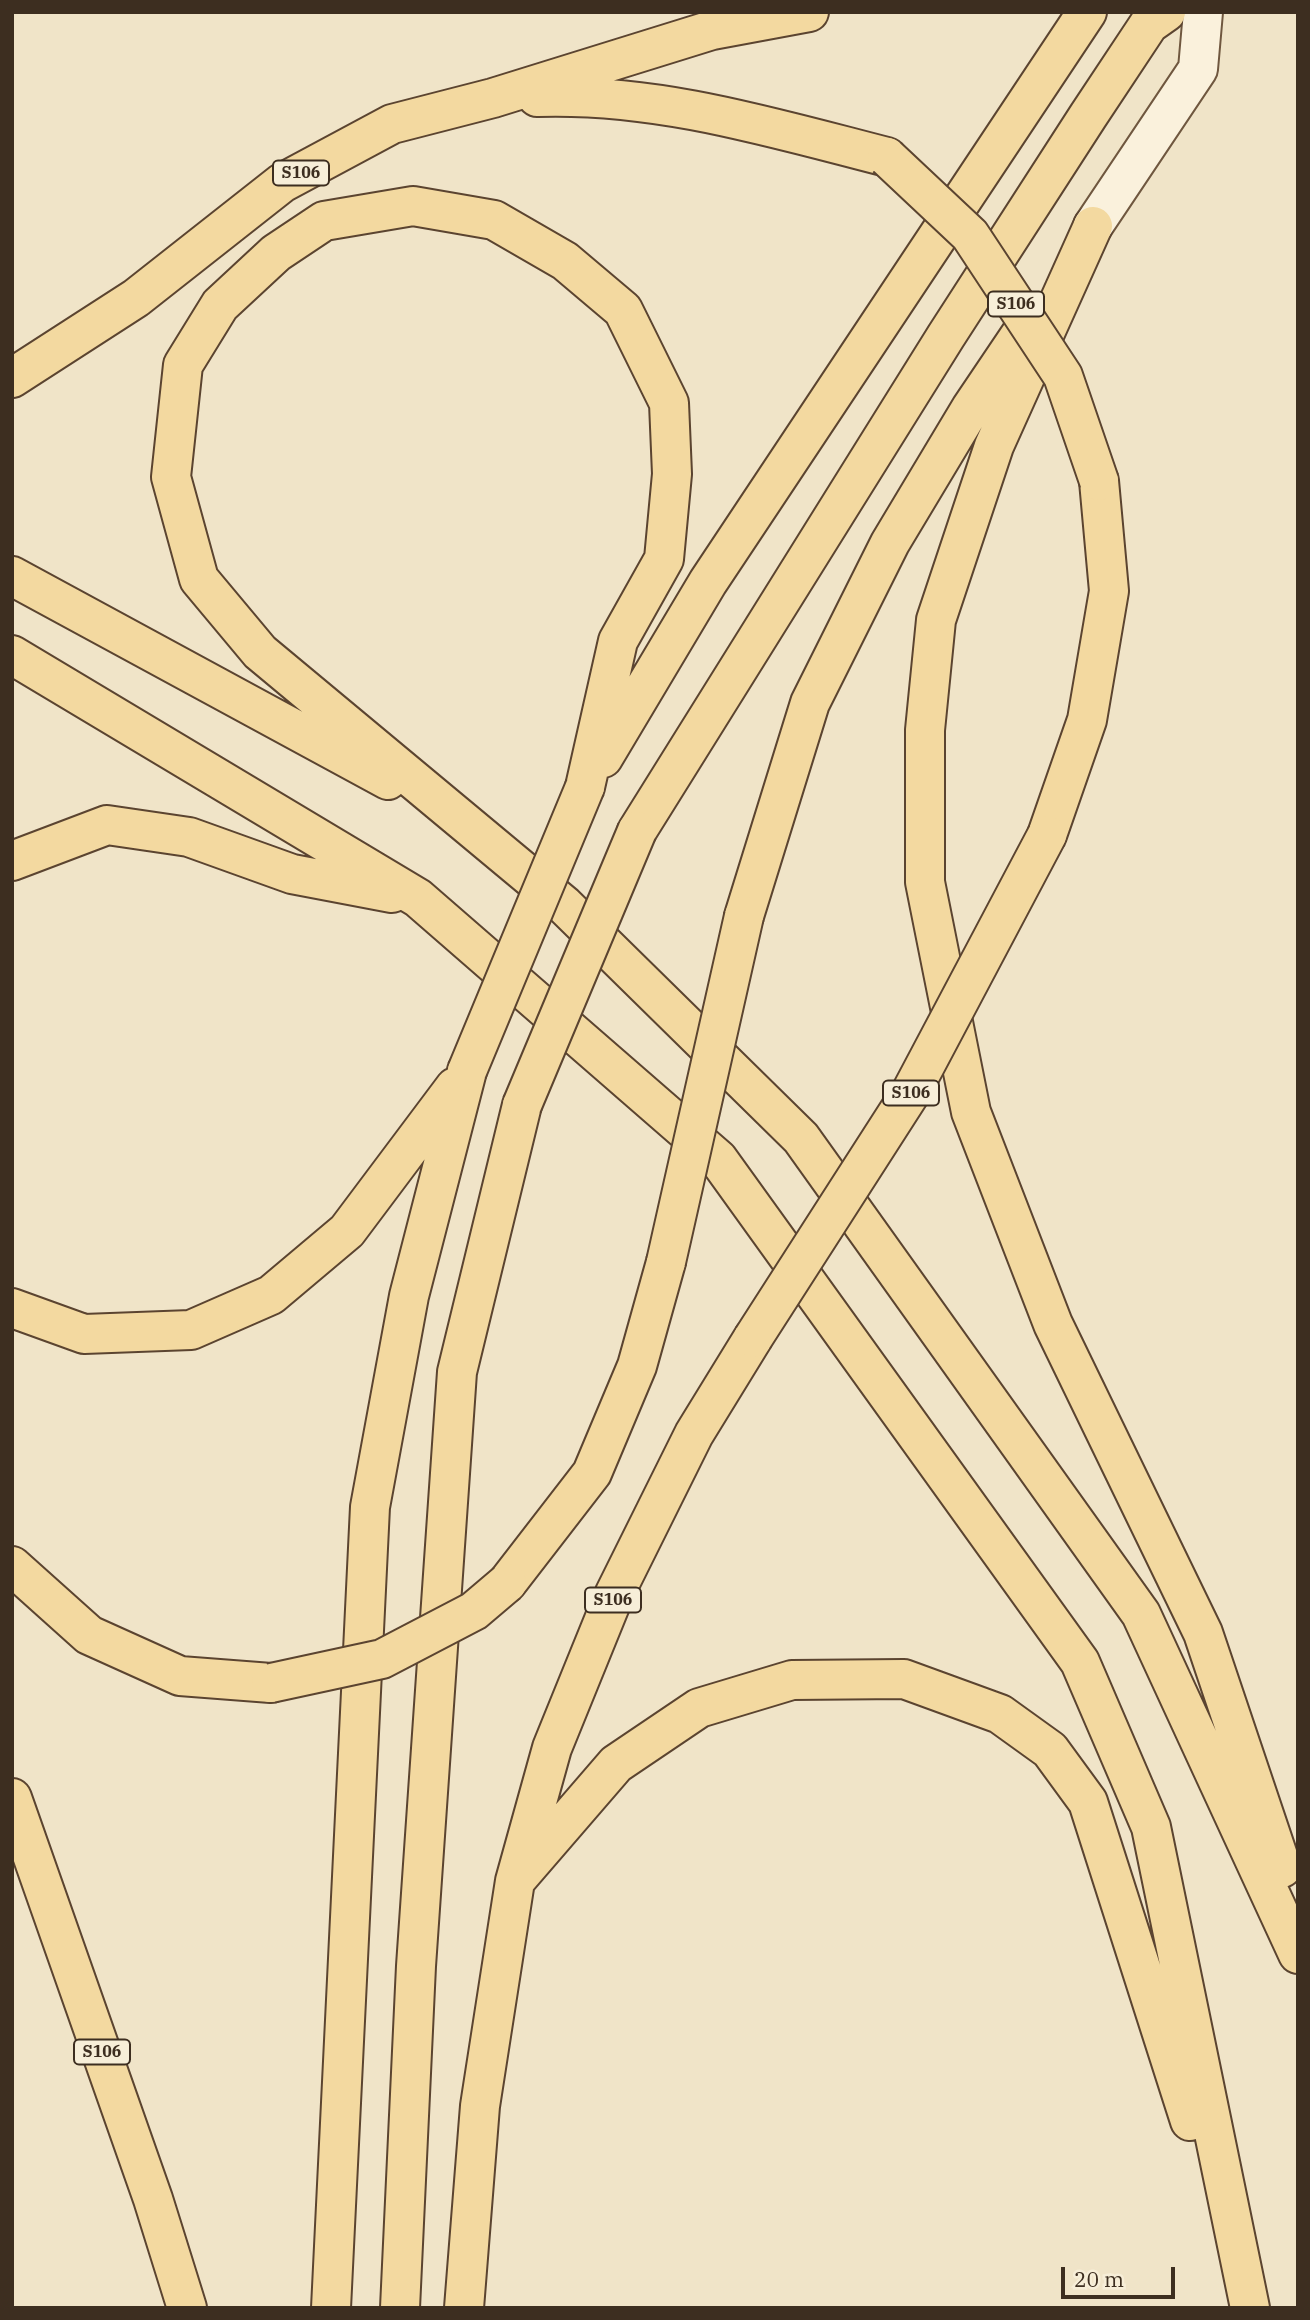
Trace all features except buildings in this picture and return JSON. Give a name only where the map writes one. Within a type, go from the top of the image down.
[{"type":"main road","points":[[493,98],[712,30],[810,12]]},
{"type":"main road","points":[[331,2308],[370,1507],[409,1296],[467,1071],[585,787],[708,582],[1087,12]]},
{"type":"main road","points":[[400,2308],[416,1965],[457,1373],[522,1104],[637,831],[946,337],[1088,116],[1149,24],[1166,12]]},
{"type":"main road","points":[[12,1566],[89,1635],[180,1676],[271,1683],[382,1659],[474,1611],[507,1583],[592,1473],[637,1366],[666,1262],[744,916],[810,703],[890,543],[971,408],[1198,69],[1203,12]]},
{"type":"main road","name":"S106","points":[[12,378],[136,298],[282,183],[392,124],[493,98],[583,95],[704,110],[887,157],[970,235],[1056,365],[1063,376],[1100,481],[1109,591],[1087,720],[1047,835],[911,1092],[694,1434],[615,1593],[552,1748],[515,1881],[480,2106],[464,2308]]},
{"type":"main road","points":[[585,787],[618,641],[664,559],[672,474],[670,403],[622,310],[565,261],[494,219],[413,206],[324,221],[276,253],[220,305],[183,365],[171,477],[199,579],[260,652],[470,824],[564,905],[801,1138],[1141,1614],[1298,1954]]},
{"type":"main road","points":[[1093,226],[994,446],[936,620],[925,730],[925,882],[971,1112],[1054,1324],[1203,1633],[1298,1916]]},
{"type":"main road","points":[[12,576],[470,824]]},
{"type":"main road","points":[[12,655],[418,898],[718,1159],[1080,1662],[1151,1827],[1250,2308]]},
{"type":"main road","points":[[12,861],[107,825],[189,837],[292,874],[418,898]]},
{"type":"main road","points":[[12,1308],[84,1334],[191,1330],[271,1295],[348,1231],[467,1071]]},
{"type":"main road","points":[[515,1881],[616,1764],[699,1708],[792,1680],[904,1679],[1000,1714],[1050,1750],[1088,1802],[1250,2308]]},
{"type":"main road","name":"S106","points":[[12,1798],[153,2199],[187,2308]]}]
